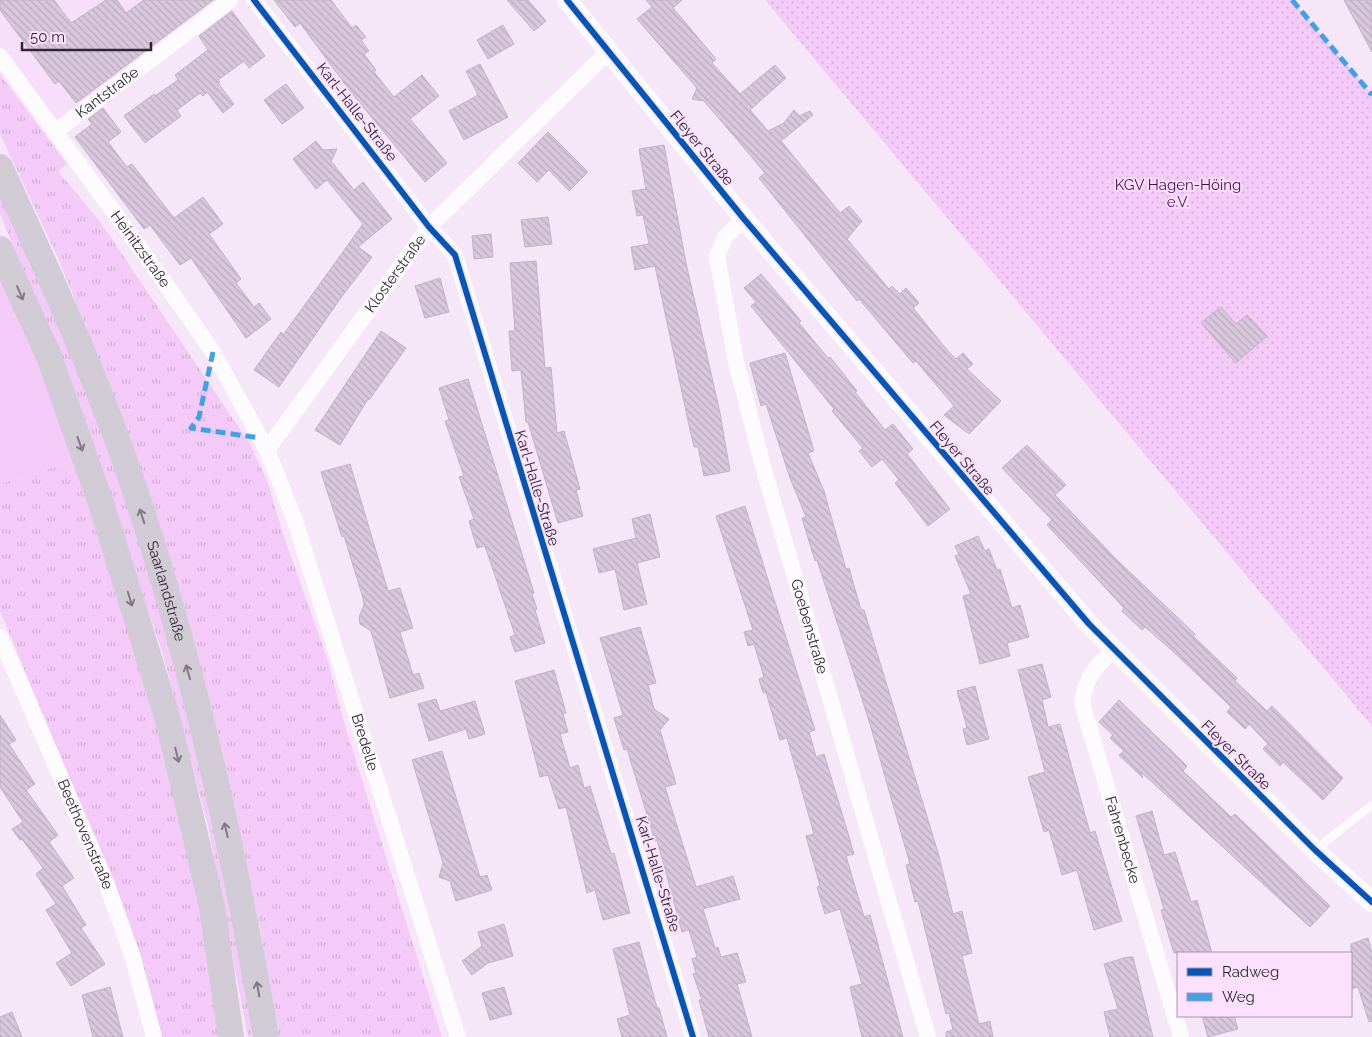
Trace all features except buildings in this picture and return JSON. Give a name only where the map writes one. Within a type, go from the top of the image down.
[{"type":"highway","name":"Saarlandstraße","points":[[0,167],[75,331],[127,468],[155,558],[199,713],[240,887],[266,1037]]},
{"type":"highway","points":[[0,249],[48,354],[101,503],[168,720],[212,907],[231,1037]]},
{"type":"street","name":"Kantstraße","points":[[56,131],[230,0]]},
{"type":"street","name":"Karl-Halle-Straße","points":[[254,0],[429,227],[455,255],[539,538],[602,733],[693,1037]]},
{"type":"street","name":"Fleyer Straße","points":[[567,0],[744,219],[1032,560],[1113,651],[1315,850],[1372,902]]},
{"type":"street","name":"Klosterstraße","points":[[267,450],[429,227],[608,52]]},
{"type":"street","name":"Heinitzstraße","points":[[0,56],[56,131],[213,352],[267,450]]},
{"type":"street","name":"Goebenstraße","points":[[744,219],[725,237],[717,256],[736,362],[764,470],[928,1037]]},
{"type":"street","name":"Bredelle","points":[[267,450],[294,518],[458,1037]]},
{"type":"street","name":"Beethovenstraße","points":[[0,637],[106,882],[133,958],[154,1037]]},
{"type":"street","name":"Fahrenbecke","points":[[1113,651],[1091,672],[1084,686],[1082,703],[1180,1037]]},
{"type":"lane","points":[[1315,850],[1372,805]]},
{"type":"shaded area","points":[[0,0],[230,0],[56,131],[0,54]]},
{"type":"green space","name":"KGV Hagen-Höing e.V.","points":[[765,0],[1292,0],[1372,95],[1372,726]]},
{"type":"green space","points":[[0,74],[67,164],[58,171],[101,223],[250,444],[268,483],[283,534],[327,658],[344,722],[442,1037],[275,1037],[261,932],[225,766],[206,692],[118,408],[58,258],[0,134]]},
{"type":"green space","points":[[0,190],[70,346],[144,551],[212,799],[256,1037],[248,1037],[208,826],[162,651],[63,367],[0,214]]},
{"type":"green space","points":[[0,264],[78,459],[0,484]]},
{"type":"green space","points":[[78,459],[183,809],[223,1037],[158,1037],[112,880],[0,611],[0,484]]},
{"type":"marked path","points":[[1292,0],[1372,95]]},
{"type":"marked path","points":[[213,352],[199,417],[191,428],[260,438]]},
{"type":"cycle path","points":[[254,0],[429,227],[455,255],[693,1037]]},
{"type":"cycle path","points":[[567,0],[744,219],[1089,624],[1315,850],[1372,902]]}]
